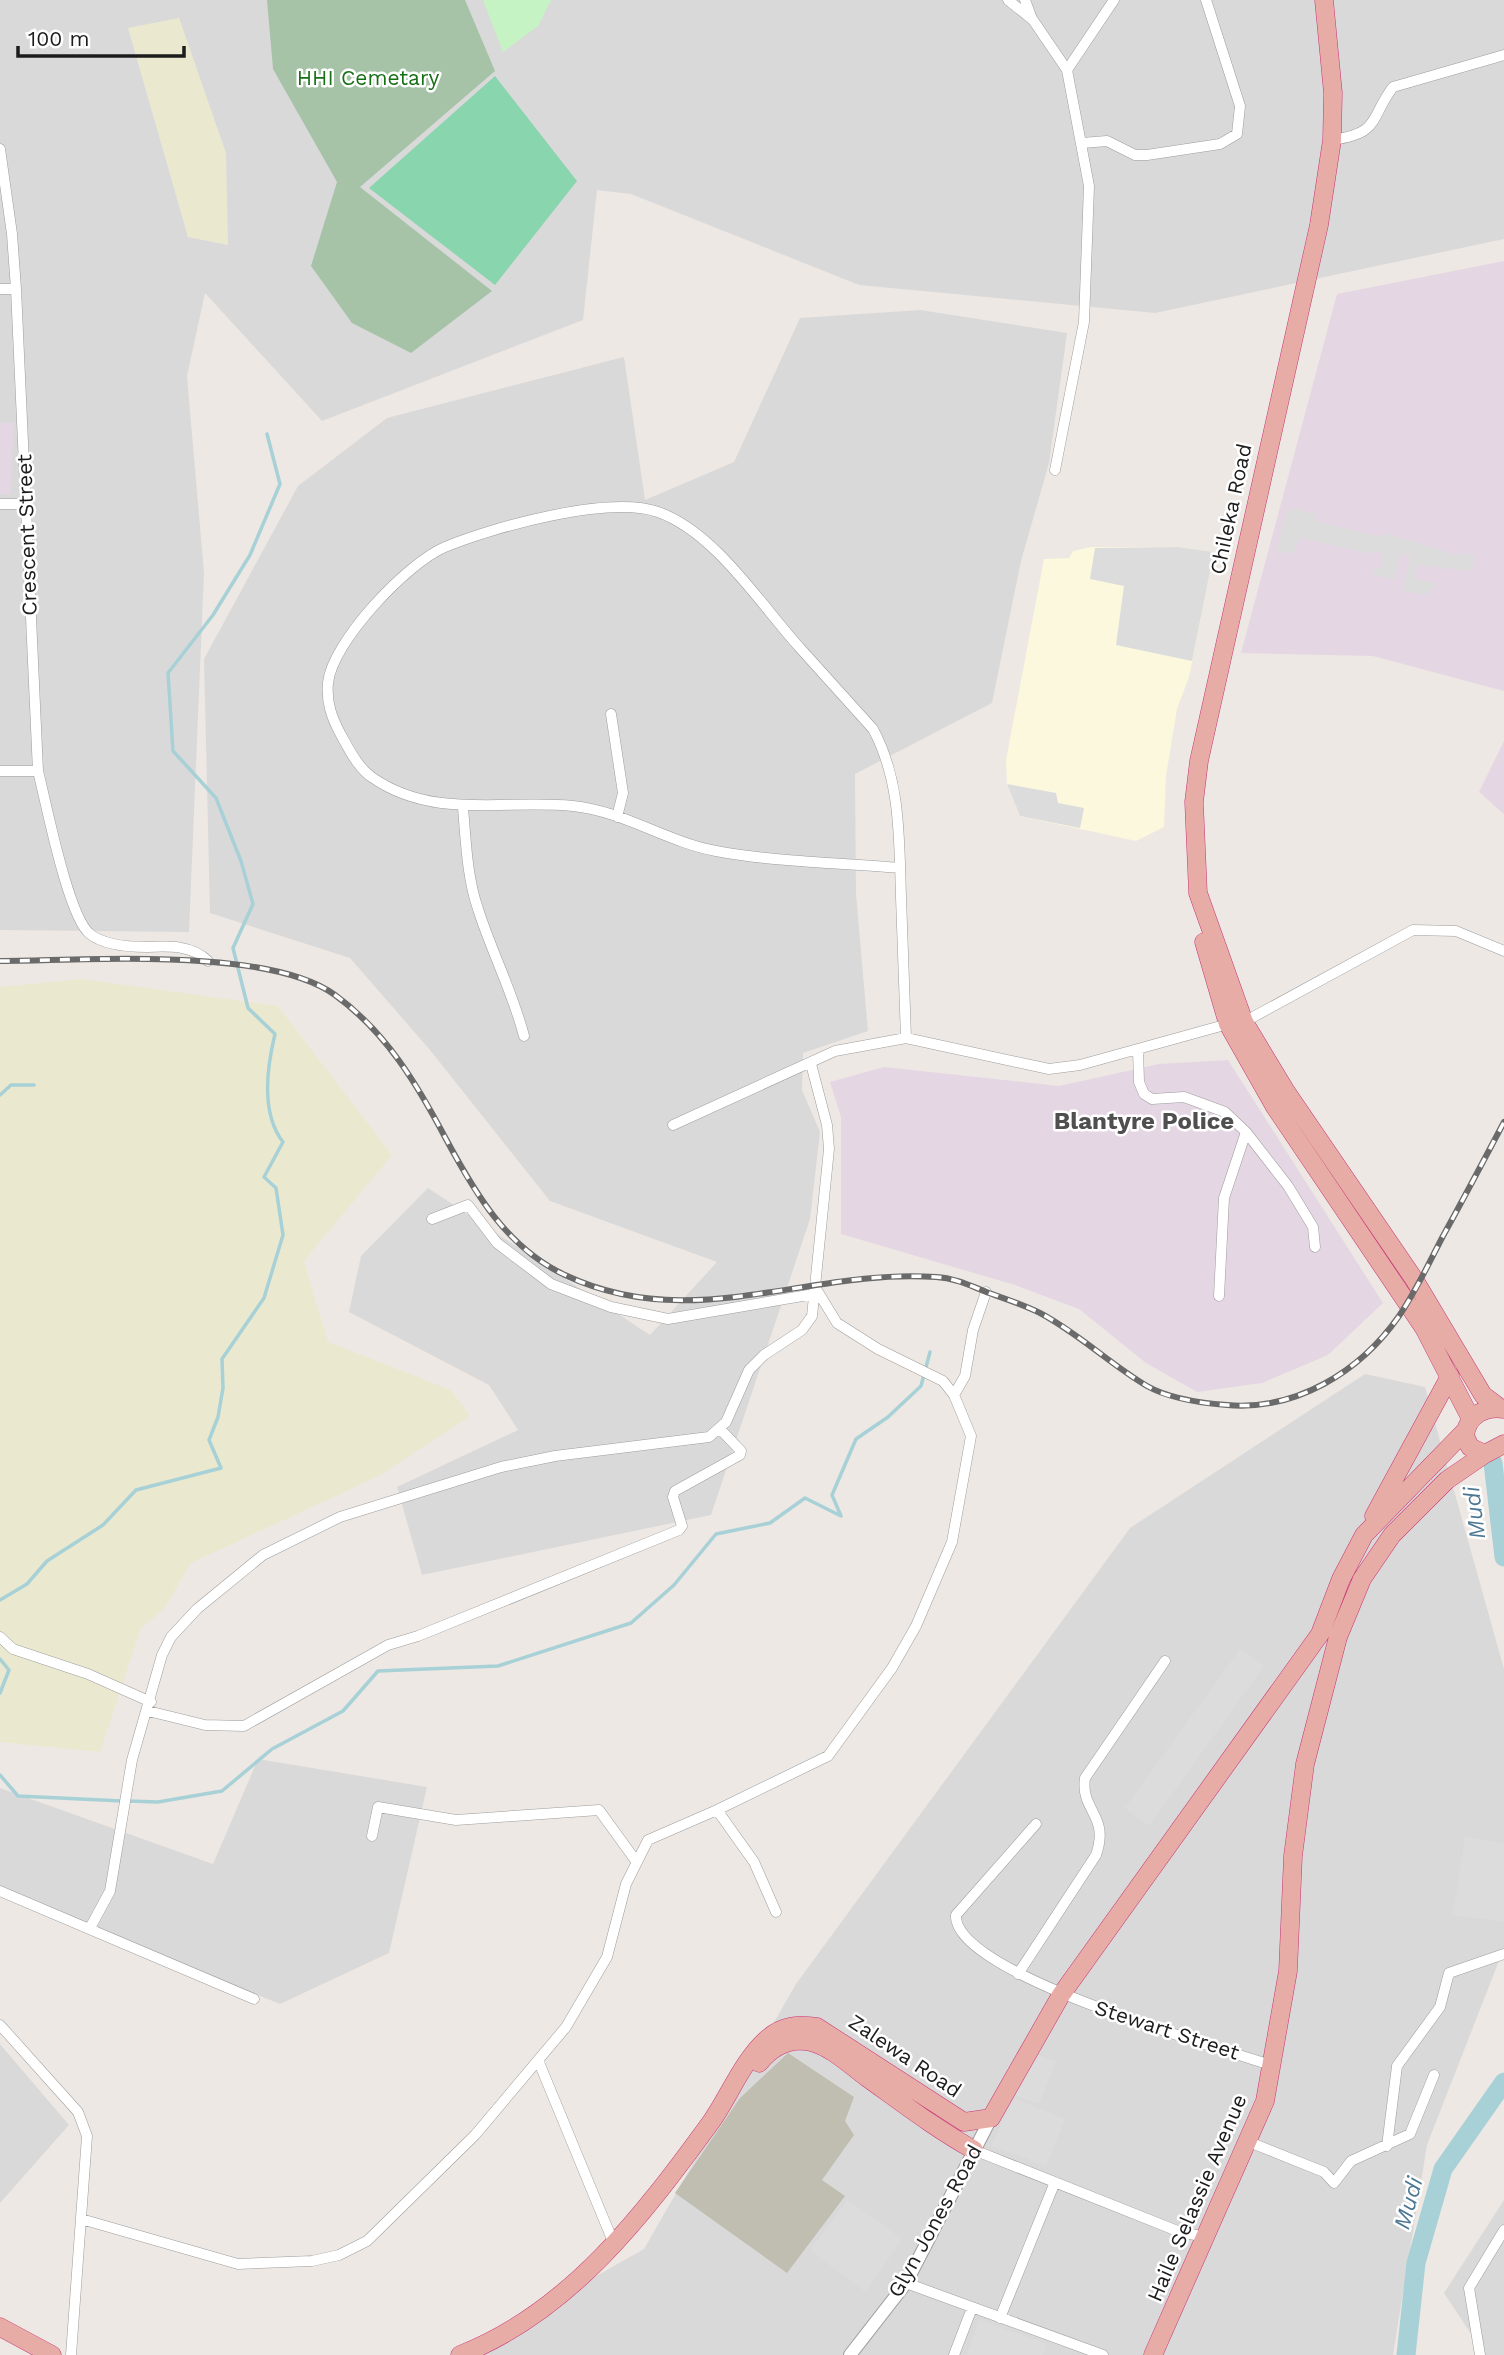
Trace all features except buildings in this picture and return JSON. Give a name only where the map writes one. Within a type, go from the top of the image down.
[{"type":"highway","points":[[1315,0],[1323,65],[1323,139],[1311,218],[1198,719],[1182,825],[1189,890],[1236,1023],[1275,1107],[1424,1328],[1450,1376],[1468,1425],[1469,1447],[1485,1454]]},
{"type":"highway","name":"Chileka Road","points":[[1236,1023],[1198,893],[1194,802],[1199,761],[1221,659],[1319,225],[1332,140],[1333,93],[1324,0]]},
{"type":"highway","points":[[1236,1023],[1420,1288],[1483,1395],[1502,1408]]},
{"type":"highway","points":[[991,2118],[1061,1995],[1320,1634],[1341,1579],[1450,1376]]},
{"type":"highway","points":[[1364,1535],[1468,1425],[1487,1409],[1502,1408]]},
{"type":"highway","name":"Haile Selassie Avenue","points":[[1153,2355],[1265,2101],[1288,1971],[1293,1856],[1305,1764],[1338,1637],[1362,1579],[1392,1535],[1416,1508],[1466,1464],[1504,1444]]},
{"type":"highway","name":"Zalewa Road","points":[[460,2355],[485,2345],[539,2311],[589,2270],[650,2204],[713,2119],[721,2101],[768,2038],[789,2026],[803,2025],[829,2032],[964,2122],[991,2118]]},
{"type":"highway","name":"Zalewa Road","points":[[713,2119],[728,2107],[770,2052],[780,2045],[801,2041],[813,2043],[838,2057],[948,2136],[974,2150]]},
{"type":"highway","points":[[0,2327],[27,2349],[52,2355]]},
{"type":"street","points":[[1008,0],[1032,20],[1067,70],[1089,186],[1084,322],[1055,470]]},
{"type":"street","points":[[1025,0],[1032,20]]},
{"type":"street","points":[[1067,70],[1114,0]]},
{"type":"street","points":[[1082,143],[1107,141],[1135,155],[1147,155],[1220,144],[1237,134],[1240,106],[1206,0]]},
{"type":"street","points":[[1332,140],[1363,133],[1394,87],[1504,55]]},
{"type":"street","name":"Crescent Street","points":[[0,149],[11,223],[16,289],[38,771],[56,845],[78,918],[90,934],[118,945],[173,946],[200,953],[208,961]]},
{"type":"street","points":[[0,289],[16,289]]},
{"type":"street","points":[[0,504],[26,504]]},
{"type":"street","points":[[900,868],[717,851],[674,841],[617,817],[573,806],[463,808],[388,787],[371,777],[354,758],[330,713],[328,682],[334,658],[381,596],[442,548],[563,513],[630,506],[658,512],[677,522],[710,547],[873,729],[888,756],[896,793],[900,868],[906,1038]]},
{"type":"street","points":[[611,714],[623,793],[617,817]]},
{"type":"street","points":[[0,771],[38,771]]},
{"type":"street","points":[[463,808],[469,879],[477,908],[512,991],[524,1037]]},
{"type":"street","points":[[673,1125],[835,1051],[906,1038],[1049,1069],[1080,1065],[1236,1023],[1413,930],[1456,930],[1504,951]]},
{"type":"street","points":[[1138,1050],[1139,1082],[1144,1094],[1152,1099],[1184,1097],[1225,1112],[1246,1132],[1288,1186],[1313,1227],[1315,1247]]},
{"type":"street","points":[[90,1927],[110,1891],[122,1834],[127,1786],[162,1655],[184,1620],[263,1555],[296,1536],[340,1517],[501,1467],[607,1449],[709,1437],[720,1429],[749,1370],[764,1355],[808,1324],[812,1316],[829,1149],[827,1125],[811,1064]]},
{"type":"street","points":[[1219,1296],[1224,1198],[1246,1132]]},
{"type":"street","points":[[432,1219],[468,1205],[497,1243],[551,1284],[611,1307],[667,1319],[815,1290]]},
{"type":"street","points":[[82,2220],[238,2264],[312,2261],[339,2255],[367,2241],[400,2212],[475,2135],[566,2028],[607,1957],[626,1884],[648,1840],[828,1756],[904,1647],[953,1542],[971,1436],[954,1395],[943,1381],[878,1349],[837,1323],[815,1290]]},
{"type":"street","points":[[954,1395],[965,1376],[973,1330],[986,1292]]},
{"type":"street","points":[[0,1637],[13,1648],[88,1674],[149,1706],[205,1725],[244,1726],[388,1645],[418,1636],[679,1530],[682,1526],[673,1497],[676,1491],[740,1455],[741,1451],[720,1429]]},
{"type":"street","points":[[1018,1974],[1099,1847],[1101,1828],[1083,1789],[1085,1778],[1165,1661]]},
{"type":"street","points":[[372,1836],[378,1807],[456,1819],[599,1810],[636,1861]]},
{"type":"street","points":[[717,1810],[754,1862],[776,1912]]},
{"type":"street","name":"Stewart Street","points":[[1036,1824],[956,1915],[960,1931],[984,1953],[1018,1974],[1061,1995],[1273,2066]]},
{"type":"street","points":[[0,1891],[254,1999]]},
{"type":"street","points":[[1387,2147],[1397,2066],[1440,2007],[1449,1973],[1504,1954]]},
{"type":"street","points":[[0,2025],[78,2112],[85,2124],[87,2136],[82,2220],[71,2355]]},
{"type":"street","points":[[538,2060],[614,2244]]},
{"type":"street","points":[[1249,2142],[1324,2172],[1334,2183],[1351,2161],[1387,2147],[1410,2134],[1434,2075]]},
{"type":"street","name":"Glyn Jones Road","points":[[850,2355],[906,2283],[991,2118]]},
{"type":"street","points":[[974,2150],[1180,2232],[1206,2237]]},
{"type":"street","points":[[1000,2318],[1055,2182]]},
{"type":"street","points":[[1480,2355],[1469,2288],[1504,2230]]},
{"type":"street","points":[[906,2283],[1103,2355]]},
{"type":"street","points":[[954,2355],[972,2308]]},
{"type":"shaded area","points":[[0,0],[1504,0],[1504,239],[1155,313],[859,285],[631,194],[597,190],[583,320],[322,421],[205,293],[187,376],[204,573],[189,932],[0,930]]},
{"type":"shaded area","points":[[1504,261],[1504,691],[1373,656],[1241,653],[1337,294]]},
{"type":"shaded area","points":[[920,310],[1067,333],[1049,463],[1021,561],[992,703],[855,774],[856,894],[868,1031],[803,1053],[802,1090],[820,1132],[810,1219],[711,1515],[422,1575],[397,1487],[518,1430],[489,1385],[349,1312],[361,1256],[428,1188],[650,1335],[717,1262],[550,1201],[430,1050],[350,958],[210,913],[204,659],[298,486],[387,418],[624,357],[645,500],[734,462],[800,318]]},
{"type":"shaded area","points":[[0,423],[14,423],[10,494],[0,494]]},
{"type":"shaded area","points":[[1294,507],[1311,514],[1317,511],[1315,521],[1382,537],[1384,533],[1460,556],[1460,553],[1475,556],[1471,571],[1417,565],[1415,579],[1438,584],[1425,595],[1403,591],[1410,556],[1400,554],[1395,579],[1373,575],[1375,568],[1381,569],[1383,559],[1379,557],[1382,552],[1373,550],[1372,554],[1300,538],[1293,554],[1276,550],[1287,510],[1293,511]]},
{"type":"shaded area","points":[[1091,547],[1178,547],[1214,552],[1189,677],[1177,709],[1166,776],[1164,827],[1136,841],[1020,816],[1007,784],[1006,760],[1044,559],[1069,558],[1073,551]]},
{"type":"shaded area","points":[[1178,547],[1214,552],[1192,661],[1116,645],[1124,586],[1090,579],[1095,548]]},
{"type":"shaded area","points":[[1504,741],[1504,814],[1479,792]]},
{"type":"shaded area","points":[[1007,784],[1056,793],[1058,803],[1084,808],[1080,828],[1020,816]]},
{"type":"shaded area","points":[[1228,1060],[1383,1303],[1328,1355],[1262,1383],[1197,1392],[1146,1363],[1079,1309],[1015,1285],[841,1234],[841,1117],[830,1082],[884,1067],[1059,1086],[1159,1064]]},
{"type":"shaded area","points":[[1365,1374],[1425,1387],[1504,1669],[1504,1948],[1427,2145],[1393,2355],[457,2355],[644,2249],[796,1984],[1130,1528]]},
{"type":"shaded area","points":[[1240,1649],[1264,1666],[1149,1826],[1125,1808]]},
{"type":"shaded area","points":[[258,1759],[427,1787],[389,1953],[280,2004],[0,1891],[0,1788],[213,1864]]},
{"type":"shaded area","points":[[1465,1837],[1504,1843],[1504,1922],[1453,1915]]},
{"type":"shaded area","points":[[0,2044],[69,2125],[0,2203]]},
{"type":"shaded area","points":[[788,2053],[854,2097],[845,2121],[854,2135],[822,2180],[845,2196],[787,2273],[675,2193],[740,2098]]},
{"type":"shaded area","points":[[1035,2054],[1056,2061],[1039,2104],[1014,2096]]},
{"type":"shaded area","points":[[1014,2098],[1065,2119],[1046,2166],[991,2146]]},
{"type":"shaded area","points":[[848,2200],[902,2239],[866,2292],[810,2250]]},
{"type":"shaded area","points":[[1504,2200],[1504,2355],[1485,2355],[1444,2293]]},
{"type":"shaded area","points":[[979,2320],[1047,2344],[1043,2355],[967,2355]]},
{"type":"green space","name":"HHI Cemetary","points":[[267,0],[465,0],[495,71],[360,187],[492,291],[411,353],[352,323],[311,266],[337,182],[273,69]]},
{"type":"green space","points":[[483,0],[551,0],[538,26],[503,52]]},
{"type":"green space","points":[[179,18],[226,153],[228,245],[188,237],[128,28]]},
{"type":"green space","points":[[495,76],[577,181],[495,285],[369,188]]},
{"type":"green space","points":[[82,979],[278,1006],[392,1155],[304,1261],[328,1342],[451,1390],[470,1416],[377,1477],[191,1563],[164,1609],[141,1628],[100,1752],[0,1742],[0,987]]},
{"type":"waterway","points":[[0,1600],[27,1584],[47,1561],[103,1525],[136,1490],[221,1468],[209,1440],[218,1417],[223,1388],[222,1359],[264,1298],[283,1235],[276,1188],[264,1177],[283,1142],[271,1118],[269,1104],[268,1075],[275,1034],[248,1008],[233,948],[253,904],[241,861],[216,798],[173,751],[168,673],[213,615],[250,555],[280,484],[267,434]]},
{"type":"waterway","points":[[0,1095],[11,1085],[34,1085]]},
{"type":"waterway","points":[[128,1801],[158,1802],[222,1791],[272,1749],[343,1711],[378,1671],[498,1666],[631,1623],[674,1585],[716,1534],[770,1523],[805,1498],[841,1516],[832,1495],[856,1439],[888,1417],[921,1386],[930,1352]]},
{"type":"waterway","name":"Mudi","points":[[1493,1463],[1504,1557]]},
{"type":"waterway","points":[[0,1659],[9,1670],[0,1693]]},
{"type":"waterway","points":[[0,1775],[18,1796],[122,1801]]},
{"type":"waterway","name":"Mudi","points":[[1406,2355],[1416,2263],[1443,2169],[1504,2082]]},
{"type":"railway","points":[[0,961],[125,959],[222,963],[266,969],[305,979],[335,995],[370,1025],[399,1060],[424,1098],[481,1199],[495,1217],[526,1250],[565,1275],[612,1292],[658,1299],[704,1300],[841,1281],[888,1277],[950,1279],[1040,1313],[1147,1386],[1185,1400],[1217,1404],[1253,1405],[1277,1402],[1301,1394],[1324,1384],[1365,1354],[1383,1336],[1411,1297],[1504,1122]]},
{"type":"district","name":"Blantyre Police","points":[[1144,1121]]}]
